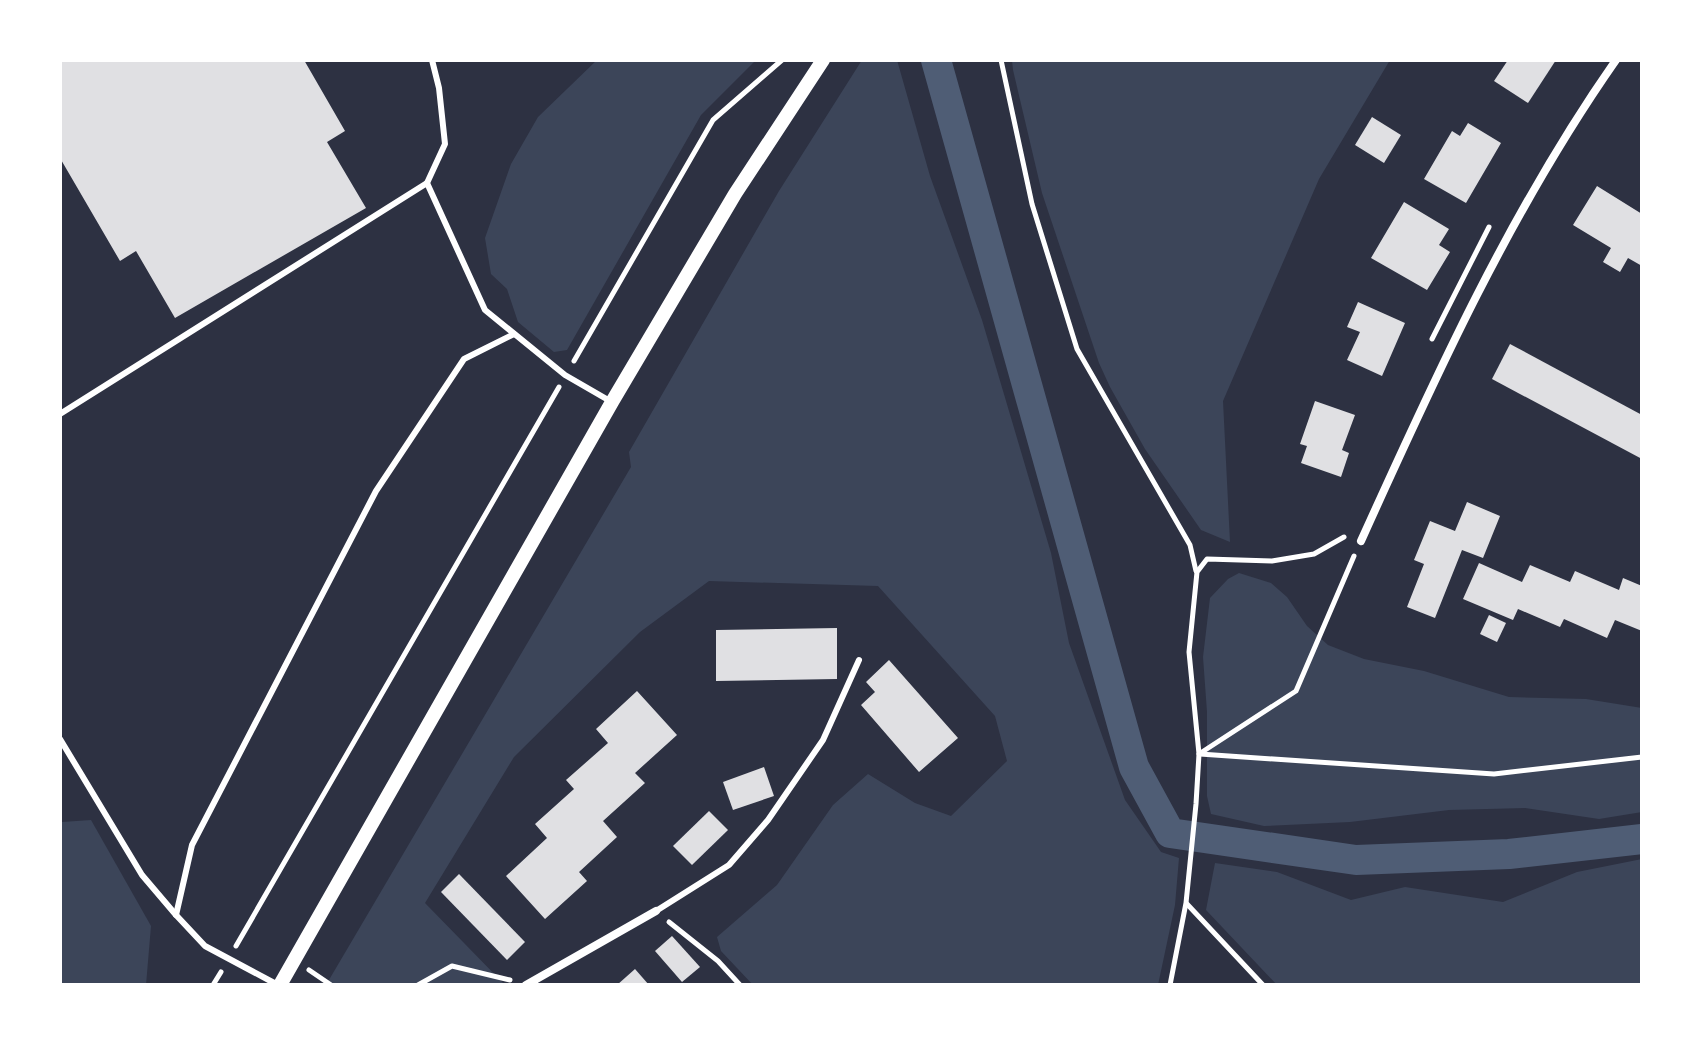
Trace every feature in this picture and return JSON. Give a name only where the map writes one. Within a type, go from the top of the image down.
[{"type":"street","points":[[279,985],[612,402],[735,194],[823,60]]},
{"type":"street","points":[[1361,541],[1470,305],[1542,174],[1616,60]]},
{"type":"street","points":[[527,985],[656,911]]},
{"type":"lane","points":[[60,414],[427,183],[445,144],[439,88],[432,60]]},
{"type":"lane","points":[[427,183],[485,310],[565,375],[612,402]]},
{"type":"lane","points":[[176,915],[192,845],[376,491],[464,359],[514,334]]},
{"type":"lane","points":[[656,911],[729,865],[768,820],[823,740],[859,660]]},
{"type":"lane","points":[[60,739],[142,875],[176,915],[205,946],[279,985]]},
{"type":"lane","points":[[60,759],[68,754]]},
{"type":"path","points":[[213,985],[713,120],[782,60]]},
{"type":"path","points":[[1001,60],[1032,204],[1077,349],[1190,545],[1197,572],[1189,652],[1199,754],[1196,804],[1186,903],[1170,985]]},
{"type":"path","points":[[1197,572],[1207,559],[1272,561],[1314,554],[1341,537],[1361,541],[1296,691],[1199,754]]},
{"type":"path","points":[[1199,754],[1494,774],[1642,757]]},
{"type":"path","points":[[1186,903],[1263,985]]},
{"type":"path","points":[[656,911],[718,961],[740,985]]},
{"type":"path","points":[[418,985],[452,966],[527,985]]},
{"type":"shaded area","points":[[597,60],[756,60],[701,115],[567,350],[554,352],[518,322],[507,289],[491,274],[485,238],[511,164],[538,117]]},
{"type":"shaded area","points":[[862,60],[897,60],[930,176],[982,320],[1051,553],[1069,643],[1125,800],[1161,852],[1179,858],[1175,905],[1158,985],[753,985],[721,951],[717,937],[777,885],[833,805],[868,774],[915,803],[951,816],[1007,761],[995,716],[878,586],[709,581],[640,632],[514,757],[425,903],[504,984],[326,985],[631,467],[629,452],[779,191]]},
{"type":"shaded area","points":[[1012,60],[1390,60],[1319,179],[1223,401],[1230,542],[1201,530],[1145,449],[1099,363],[1042,193]]},
{"type":"shaded area","points":[[1239,573],[1271,583],[1287,597],[1307,626],[1328,645],[1364,659],[1424,671],[1509,697],[1586,699],[1642,708],[1642,812],[1599,819],[1525,808],[1449,810],[1350,822],[1264,826],[1211,814],[1207,796],[1207,712],[1203,657],[1210,598],[1228,579]]},
{"type":"shaded area","points":[[91,820],[151,926],[146,985],[60,985],[60,825],[62,822]]},
{"type":"shaded area","points":[[1642,859],[1642,985],[1277,985],[1206,910],[1215,863],[1277,872],[1351,900],[1405,887],[1503,902],[1577,872]]},
{"type":"building","points":[[60,60],[304,60],[345,131],[327,142],[366,208],[175,318],[136,251],[120,261],[60,158]]},
{"type":"building","points":[[1508,60],[1556,60],[1528,103],[1494,81]]},
{"type":"building","points":[[1372,117],[1401,135],[1384,163],[1355,145]]},
{"type":"building","points":[[1468,123],[1501,143],[1466,203],[1424,179],[1452,131],[1460,136]]},
{"type":"building","points":[[1597,186],[1642,214],[1642,266],[1628,258],[1620,272],[1603,262],[1611,248],[1573,225]]},
{"type":"building","points":[[1404,202],[1449,229],[1439,245],[1450,252],[1427,290],[1371,258]]},
{"type":"building","points":[[1358,302],[1405,323],[1382,376],[1347,360],[1360,332],[1347,327]]},
{"type":"building","points":[[1510,344],[1642,415],[1642,459],[1492,379]]},
{"type":"building","points":[[1315,401],[1355,415],[1342,450],[1349,453],[1341,477],[1301,463],[1307,446],[1300,444]]},
{"type":"building","points":[[1467,502],[1500,516],[1483,558],[1462,550],[1435,618],[1407,607],[1424,564],[1414,560],[1430,521],[1455,531]]},
{"type":"building","points":[[1479,563],[1522,582],[1530,565],[1570,582],[1575,571],[1619,590],[1623,578],[1642,586],[1642,631],[1615,620],[1607,638],[1564,619],[1560,627],[1518,609],[1513,620],[1463,599]]},
{"type":"building","points":[[1489,615],[1506,623],[1497,642],[1480,634]]},
{"type":"building","points":[[837,628],[837,679],[716,681],[716,630]]},
{"type":"building","points":[[889,660],[958,738],[919,772],[861,705],[875,692],[866,682]]},
{"type":"building","points":[[637,691],[677,735],[635,773],[645,783],[603,821],[617,837],[579,872],[587,881],[545,919],[506,876],[547,838],[535,824],[574,789],[566,780],[608,743],[596,729]]},
{"type":"building","points":[[764,767],[774,796],[733,810],[723,782]]},
{"type":"building","points":[[709,811],[728,830],[692,865],[673,846]]},
{"type":"building","points":[[459,874],[525,942],[507,960],[441,892]]},
{"type":"building","points":[[672,936],[700,967],[682,982],[655,951]]},
{"type":"building","points":[[635,969],[649,985],[617,985]]},
{"type":"waterway","points":[[936,60],[1134,767],[1170,833],[1356,860],[1509,854],[1642,839]]}]
